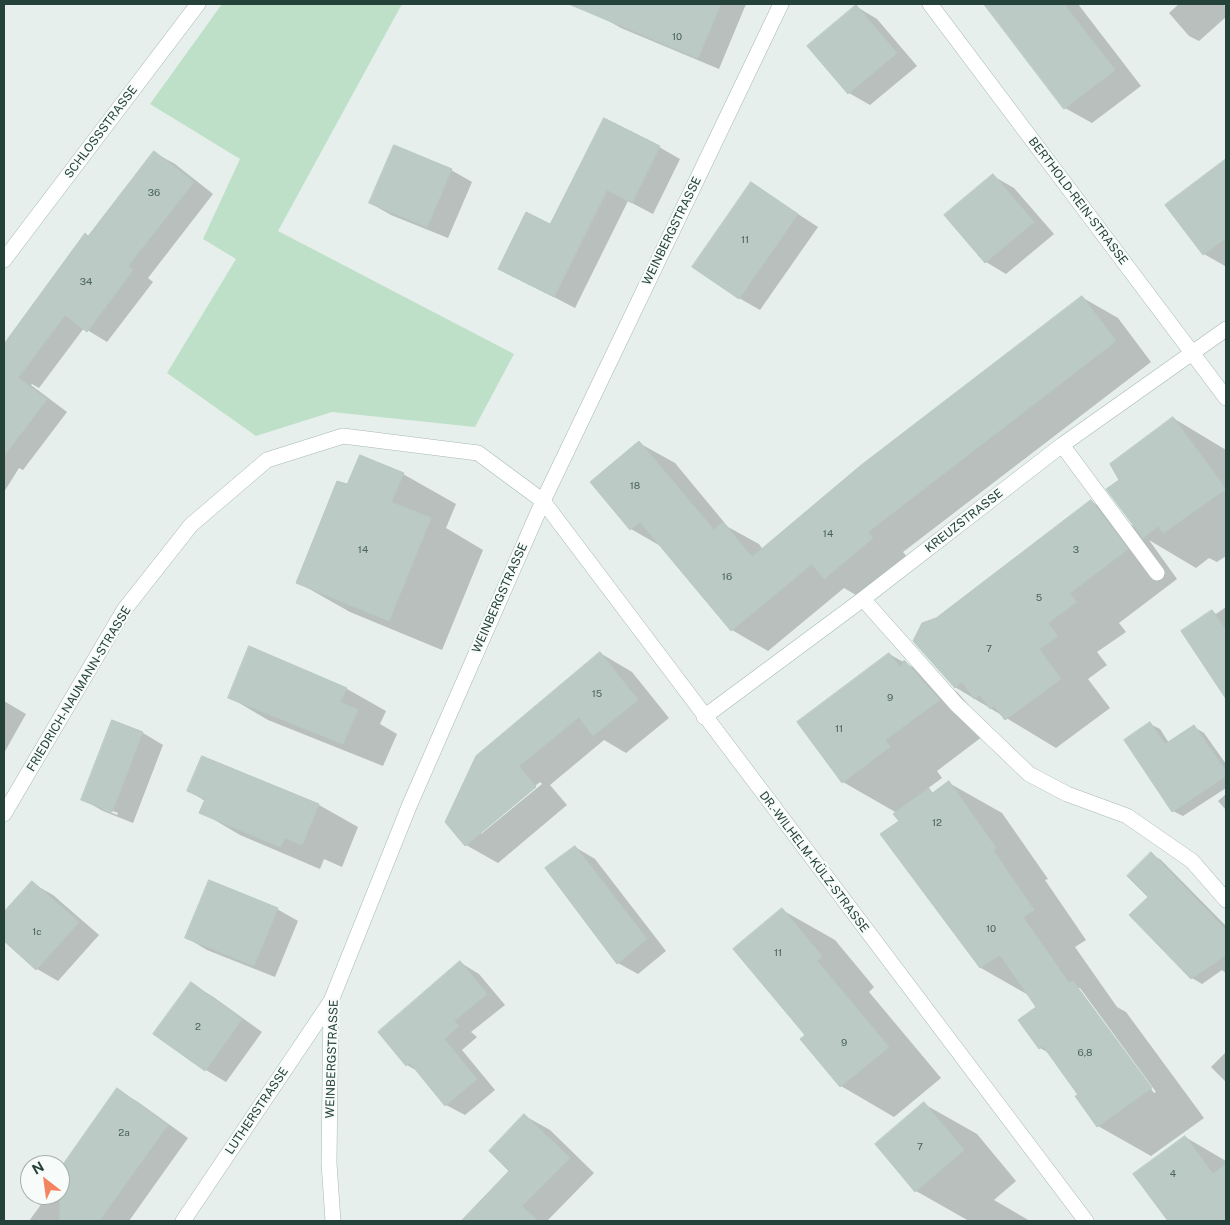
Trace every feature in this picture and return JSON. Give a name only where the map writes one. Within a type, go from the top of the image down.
[{"type":"street","name":"SCHLOSSSTRASSE","points":[[4,260],[198,4]]},
{"type":"street","name":"WEINBERGSTRASSE","points":[[333,1221],[329,1163],[331,1001],[410,804],[543,501],[781,4]]},
{"type":"street","name":"BERTHOLD-REIN-STRASSE","points":[[930,4],[1226,398]]},
{"type":"street","name":"KREUZSTRASSE","points":[[704,717],[863,600],[1062,445],[1194,354],[1226,329]]},
{"type":"street","name":"FRIEDRICH-NAUMANN-STRASSE","points":[[4,814],[124,610],[191,525],[267,460],[343,436],[478,454],[543,501]]},
{"type":"street","points":[[1062,445],[1157,573]]},
{"type":"street","name":"DR.-WILHELM-KÜLZ-STRASSE","points":[[543,501],[704,717],[1086,1221]]},
{"type":"street","points":[[863,600],[956,704],[1028,774],[1066,794],[1127,816],[1192,861],[1226,900]]},
{"type":"street","name":"LUTHERSTRASSE","points":[[183,1221],[331,1001]]},
{"type":"green space","points":[[222,4],[402,4],[278,231],[514,354],[475,427],[332,412],[256,436],[167,373],[236,259],[203,239],[240,159],[150,104]]},
{"type":"building","points":[[569,4],[721,4],[698,58]]},
{"type":"building","points":[[984,4],[1064,4],[1115,70],[1064,109]]},
{"type":"building","points":[[856,5],[897,53],[848,94],[807,46]]},
{"type":"building","points":[[604,118],[660,146],[632,203],[607,190],[554,297],[498,269],[526,212],[550,224]]},
{"type":"building","points":[[394,145],[452,169],[427,227],[369,203]]},
{"type":"building","points":[[154,151],[194,182],[128,266],[133,270],[87,332],[65,315],[18,378],[47,399],[4,456],[4,344],[85,233],[88,236]]},
{"type":"building","points":[[1226,159],[1226,238],[1203,255],[1165,205]]},
{"type":"building","points":[[993,174],[1034,222],[985,263],[944,215]]},
{"type":"building","points":[[751,182],[798,214],[739,299],[692,267]]},
{"type":"building","points":[[1082,296],[1116,341],[868,532],[873,538],[824,579],[812,564],[731,631],[640,522],[630,530],[590,482],[639,441],[714,530],[723,522],[752,557],[860,466]]},
{"type":"building","points":[[1173,417],[1226,489],[1163,533],[1158,526],[1143,538],[1106,489],[1119,480],[1110,464]]},
{"type":"building","points":[[360,455],[404,473],[391,502],[431,518],[389,621],[296,583],[337,481],[347,484]]},
{"type":"building","points":[[1091,500],[1128,549],[1070,593],[1076,602],[1048,623],[1058,636],[1039,649],[1061,679],[1005,720],[994,706],[990,709],[980,695],[974,699],[962,682],[955,688],[913,641],[922,623],[936,618]]},
{"type":"building","points":[[1212,610],[1226,630],[1226,699],[1181,631]]},
{"type":"building","points":[[249,646],[347,688],[340,702],[358,710],[343,744],[228,698]]},
{"type":"building","points":[[600,652],[638,700],[593,736],[579,717],[519,766],[536,787],[465,846],[445,822],[476,756]]},
{"type":"building","points":[[889,653],[901,668],[904,660],[940,700],[885,740],[890,747],[842,783],[797,722]]},
{"type":"building","points":[[112,720],[143,732],[112,812],[81,800]]},
{"type":"building","points":[[1150,722],[1165,744],[1194,725],[1226,771],[1226,776],[1172,812],[1124,740]]},
{"type":"building","points":[[202,756],[319,804],[302,845],[285,838],[280,847],[199,813],[205,799],[187,791]]},
{"type":"building","points":[[949,781],[996,848],[993,850],[1034,910],[1023,917],[1069,983],[1073,981],[1152,1088],[1097,1127],[1075,1096],[1078,1095],[1043,1046],[1039,1049],[1018,1020],[1036,1007],[1000,955],[980,968],[880,834],[899,821],[893,814],[929,788],[932,793]]},
{"type":"building","points":[[575,846],[647,939],[617,964],[545,868]]},
{"type":"building","points":[[1151,852],[1226,930],[1226,955],[1191,979],[1129,915],[1148,897],[1127,876]]},
{"type":"building","points":[[209,880],[278,908],[254,966],[185,938]]},
{"type":"building","points":[[32,881],[79,922],[36,970],[4,941],[4,912]]},
{"type":"building","points":[[782,908],[822,956],[817,961],[889,1047],[840,1087],[800,1039],[805,1035],[733,949]]},
{"type":"building","points":[[460,961],[487,994],[454,1021],[459,1026],[444,1039],[477,1079],[445,1106],[410,1063],[406,1066],[378,1032]]},
{"type":"building","points":[[191,982],[242,1019],[205,1071],[153,1034]]},
{"type":"building","points":[[117,1088],[168,1125],[99,1221],[60,1221],[60,1205],[70,1205],[70,1155]]},
{"type":"building","points":[[924,1102],[964,1150],[915,1192],[875,1144]]},
{"type":"building","points":[[524,1114],[570,1158],[522,1206],[538,1221],[461,1221],[509,1171],[489,1151]]},
{"type":"building","points":[[1185,1136],[1213,1174],[1226,1164],[1226,1221],[1168,1221],[1133,1174]]}]
